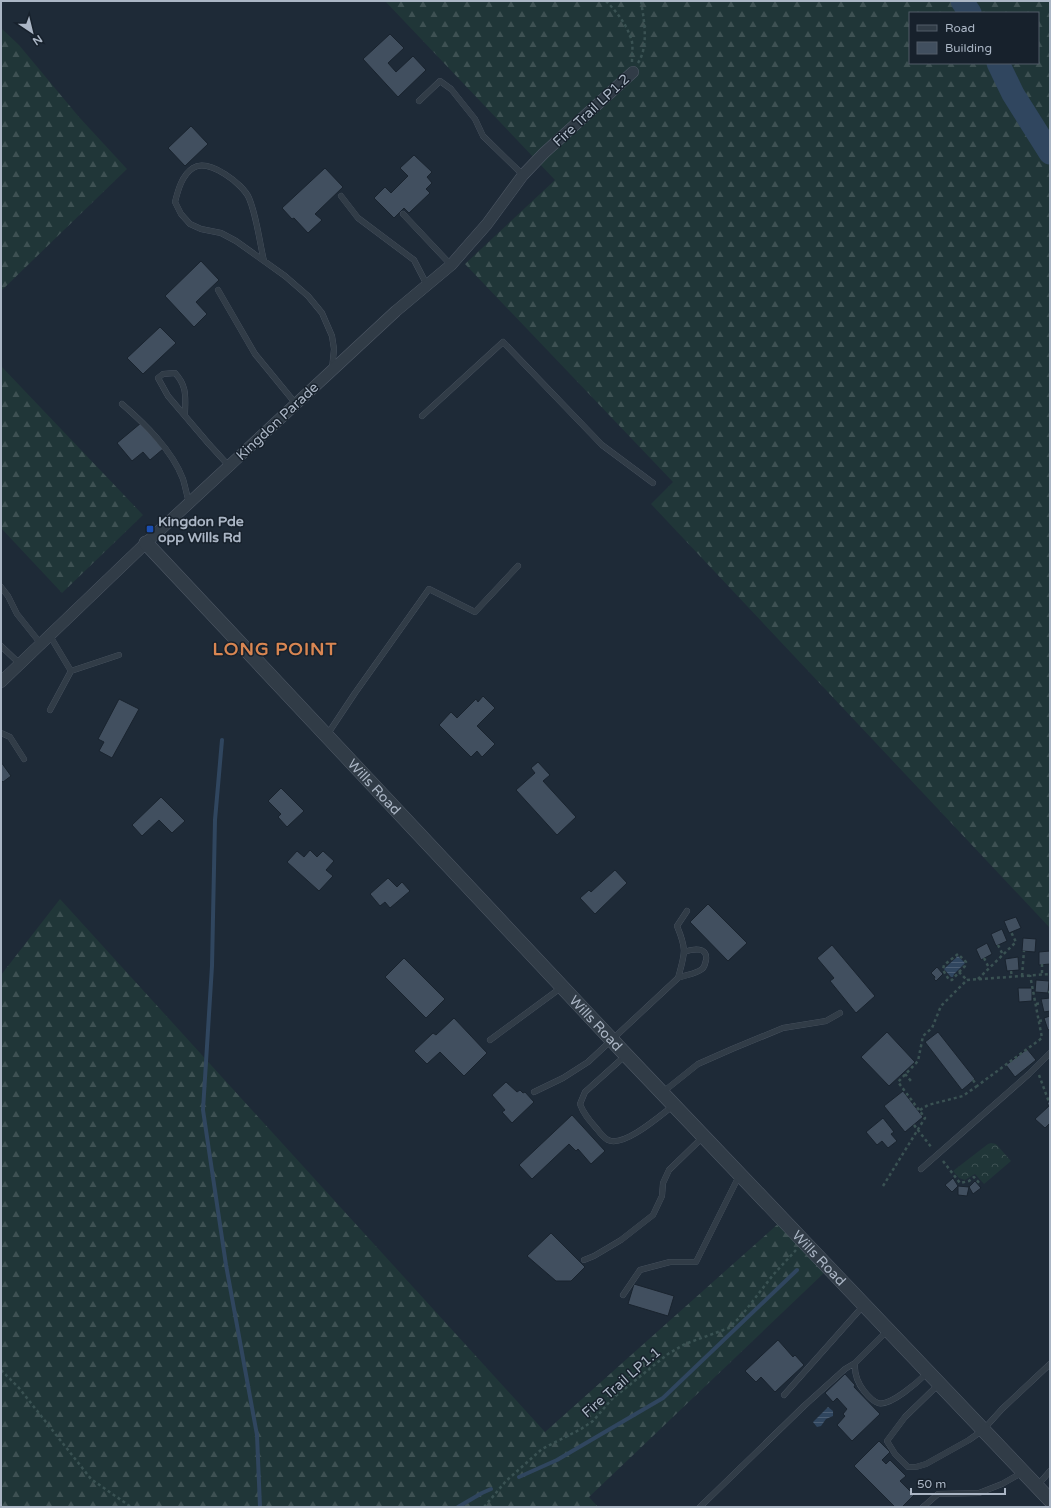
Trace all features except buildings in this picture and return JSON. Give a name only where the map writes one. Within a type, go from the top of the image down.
[{"type":"street","name":"Fire Trail LP1.2","points":[[544,153],[632,72]]},
{"type":"street","name":"Kingdon Parade","points":[[1,682],[146,543],[331,371],[396,311],[451,265],[487,224],[523,176],[544,153]]},
{"type":"street","name":"Wills Road","points":[[146,543],[626,1054],[1050,1500]]},
{"type":"lane","points":[[419,101],[440,81],[451,89],[475,119],[482,136],[523,176]]},
{"type":"lane","points":[[264,261],[254,213],[248,196],[237,183],[222,172],[204,165],[194,167],[185,176],[178,188],[175,202],[181,214],[190,224],[226,236],[236,241],[264,261],[285,276],[308,296],[322,313],[332,336],[334,349],[331,371]]},
{"type":"lane","points":[[340,196],[358,218],[414,260],[427,285]]},
{"type":"lane","points":[[403,214],[451,265]]},
{"type":"lane","points":[[218,290],[255,354],[296,404]]},
{"type":"lane","points":[[422,416],[503,342],[602,445],[653,483]]},
{"type":"lane","points":[[185,415],[185,389],[181,380],[175,373],[163,374],[158,378],[168,396],[229,466]]},
{"type":"lane","points":[[122,404],[144,423],[171,458],[182,478],[189,503]]},
{"type":"lane","points":[[327,735],[354,693],[429,589],[475,612],[518,566]]},
{"type":"lane","points":[[1,587],[8,596],[17,614],[41,644]]},
{"type":"lane","points":[[50,636],[71,671]]},
{"type":"lane","points":[[1,646],[20,664]]},
{"type":"lane","points":[[50,710],[71,671],[120,656]]},
{"type":"lane","points":[[1,733],[10,737],[24,759]]},
{"type":"lane","points":[[678,978],[684,959],[684,945],[676,926],[687,911]]},
{"type":"lane","points":[[534,1092],[578,1069],[588,1062],[678,978],[698,972],[704,968],[706,957],[703,952],[698,949],[692,949],[684,952]]},
{"type":"lane","points":[[490,1040],[562,986]]},
{"type":"lane","points":[[662,1092],[698,1064],[725,1052],[783,1028],[826,1021],[840,1013]]},
{"type":"lane","points":[[921,1170],[1050,1053]]},
{"type":"lane","points":[[626,1054],[585,1092],[580,1104],[584,1114],[599,1132],[608,1140],[616,1142],[634,1135],[674,1104]]},
{"type":"lane","points":[[584,1260],[594,1256],[621,1240],[653,1215],[662,1196],[663,1183],[669,1170],[704,1136]]},
{"type":"lane","points":[[623,1295],[640,1270],[670,1262],[696,1262],[740,1174]]},
{"type":"lane","points":[[784,1395],[864,1305]]},
{"type":"lane","points":[[700,1507],[804,1406],[846,1368],[855,1363],[888,1330]]},
{"type":"lane","points":[[855,1363],[854,1373],[859,1385],[870,1398],[880,1404],[888,1402],[928,1372]]},
{"type":"lane","points":[[939,1383],[905,1417],[887,1441],[895,1454],[908,1467],[916,1467],[926,1464],[969,1440],[983,1430],[1002,1409],[1050,1364]]},
{"type":"lane","points":[[1037,1486],[1050,1471]]},
{"type":"lane","points":[[923,1507],[938,1494],[979,1493],[1002,1484],[1024,1472]]},
{"type":"path","name":"Fire Trail LP1.2","points":[[606,1],[623,21],[629,34],[632,43],[632,72]]},
{"type":"path","points":[[632,72],[642,58],[645,41],[641,1]]},
{"type":"path","points":[[978,979],[1016,942],[1011,932]]},
{"type":"path","points":[[998,945],[1003,955]]},
{"type":"path","points":[[1022,976],[1024,951]]},
{"type":"path","points":[[958,954],[966,962],[965,966],[959,972],[952,980],[949,980],[943,970],[944,965],[958,954]]},
{"type":"path","points":[[984,958],[989,968]]},
{"type":"path","points":[[1042,964],[1042,974]]},
{"type":"path","points":[[1010,970],[1012,977]]},
{"type":"path","points":[[959,972],[967,980]]},
{"type":"path","points":[[883,1186],[925,1118],[898,1082],[918,1061],[923,1036],[932,1028],[940,1006],[967,980],[1050,974]]},
{"type":"path","points":[[920,1110],[928,1104],[963,1096],[1042,1038],[1030,975]]},
{"type":"path","points":[[1036,1004],[1042,1003]]},
{"type":"path","points":[[1039,1021],[1045,1020]]},
{"type":"path","points":[[1036,1067],[1049,1102]]},
{"type":"path","points":[[905,1074],[911,1081]]},
{"type":"path","points":[[973,1080],[978,1086]]},
{"type":"path","points":[[914,1125],[960,1183],[969,1181],[974,1177],[981,1185]]},
{"type":"path","name":"Fire Trail LP1.1","points":[[484,1507],[506,1481],[542,1449],[581,1429],[593,1421],[612,1399],[668,1354],[685,1344],[729,1328],[773,1275],[804,1241]]},
{"type":"path","points":[[1,1370],[19,1388],[91,1479],[131,1507]]},
{"type":"green space","points":[[385,1],[1050,1],[1050,928],[651,504],[673,482],[465,264],[555,180]]},
{"type":"green space","points":[[1,28],[19,45],[79,117],[127,169],[1,291]]},
{"type":"green space","points":[[1,366],[143,515],[62,593],[1,528]]},
{"type":"green space","points":[[60,899],[545,1432],[779,1223],[825,1272],[589,1497],[598,1507],[1,1507],[1,975]]},
{"type":"green space","points":[[991,1143],[996,1144],[1011,1161],[984,1184],[975,1174],[965,1180],[959,1178],[953,1171]]},
{"type":"water","points":[[958,956],[965,963],[953,977],[951,977],[944,969]]},
{"type":"water","points":[[828,1407],[833,1411],[833,1416],[826,1419],[821,1426],[817,1427],[813,1422]]},
{"type":"waterway","points":[[962,1],[969,12]]},
{"type":"waterway","points":[[998,64],[1013,94],[1050,153]]},
{"type":"waterway","points":[[222,740],[215,820],[212,966],[203,1110],[226,1265],[257,1435],[260,1507]]},
{"type":"waterway","points":[[519,1477],[557,1460],[663,1398],[797,1270]]},
{"type":"waterway","points":[[458,1507],[491,1489]]},
{"type":"place","name":"Kingdon Pde opp Wills Rd","points":[[150,529]]},
{"type":"district","name":"LONG POINT","points":[[275,649]]}]
